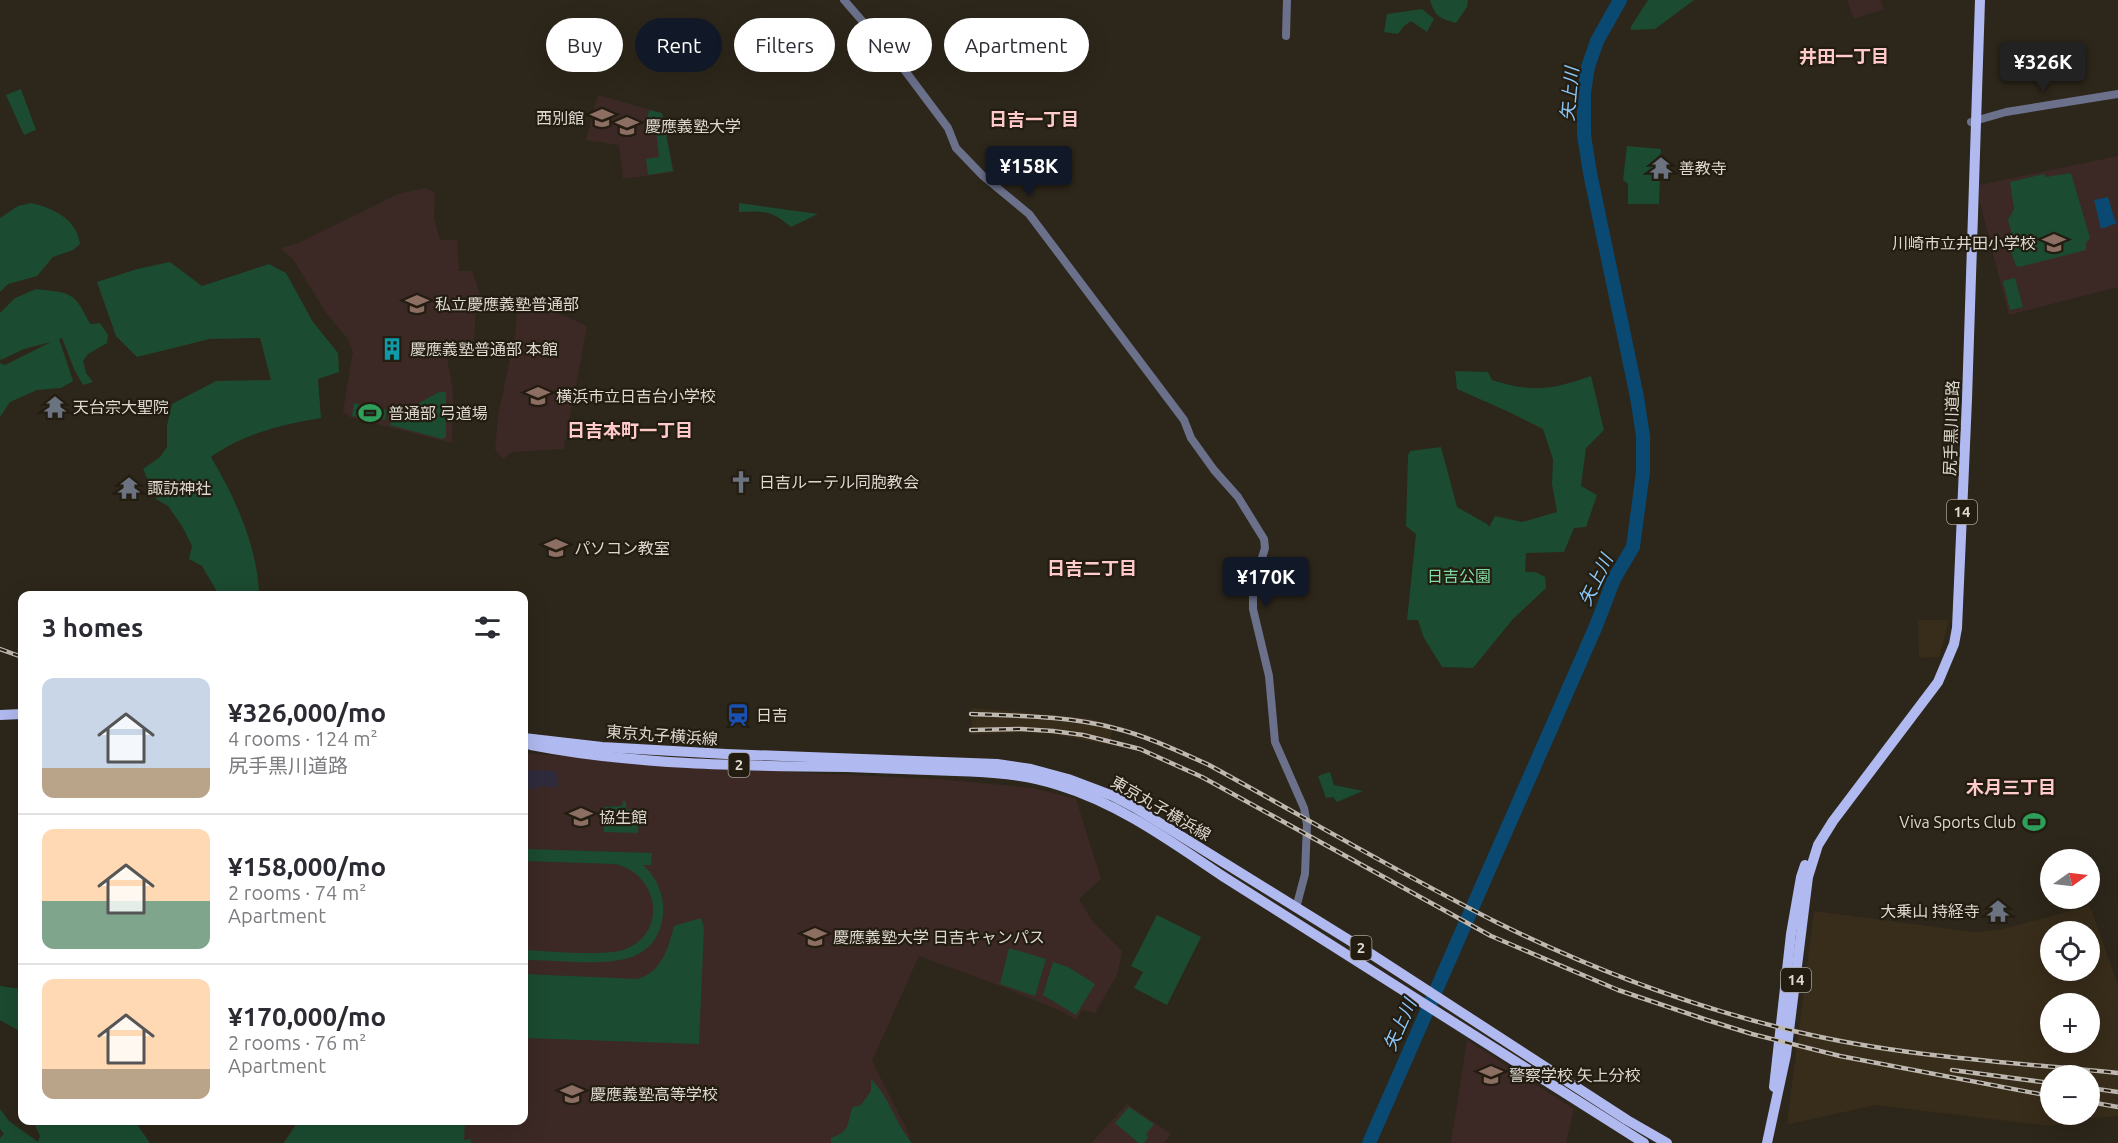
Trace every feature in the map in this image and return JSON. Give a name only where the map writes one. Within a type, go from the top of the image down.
[{"type":"main road","name":"尻手黒川道路","points":[[1767,1143],[1786,1055],[1808,878],[1818,845],[1833,821],[1938,682],[1954,644],[1959,615],[1972,262],[1975,0]]},
{"type":"main road","name":"尻手黒川道路","points":[[1973,122],[1980,0]]},
{"type":"main road","points":[[0,715],[18,714]]},
{"type":"main road","name":"東京丸子横浜線","points":[[528,738],[602,747],[726,754],[971,762],[1031,769],[1068,778],[1123,801],[1296,908],[1422,995],[1443,1015],[1644,1143]]},
{"type":"main road","name":"東京丸子横浜線","points":[[528,745],[587,754],[692,763],[989,772],[1057,784],[1104,802],[1136,819],[1422,995],[1446,1003],[1627,1120],[1667,1143]]},
{"type":"street","points":[[844,0],[903,68],[948,128],[956,148],[983,176],[1029,214],[1184,420],[1191,438],[1214,470],[1238,497],[1264,539],[1266,548],[1253,588],[1252,609],[1269,676],[1275,742],[1304,808],[1307,824],[1305,874],[1296,908]]},
{"type":"street","points":[[1286,36],[1287,0]]},
{"type":"street","points":[[1973,122],[2006,112],[2118,94]]},
{"type":"shaded area","points":[[1847,0],[1880,0],[1884,9],[1854,19]]},
{"type":"shaded area","name":"慶應義塾大学","points":[[598,95],[662,113],[674,172],[623,179],[619,145],[586,140]]},
{"type":"shaded area","name":"川崎市立井田小学校","points":[[2118,156],[2118,287],[2009,315],[1979,199],[1979,185]]},
{"type":"shaded area","points":[[425,188],[435,192],[434,217],[440,240],[457,240],[459,271],[472,271],[480,294],[476,306],[474,341],[446,352],[453,390],[452,443],[352,418],[343,412],[353,352],[348,339],[327,314],[293,259],[280,248],[296,244],[398,194]]},
{"type":"shaded area","name":"横浜市立日吉台小学校","points":[[521,296],[587,326],[564,449],[513,452],[503,459],[495,450],[498,416],[515,335],[518,298]]},
{"type":"shaded area","points":[[1918,620],[1949,620],[1939,657],[1919,658]]},
{"type":"shaded area","points":[[972,708],[1086,718],[1114,725],[1109,745],[1052,734],[1023,732],[971,735]]},
{"type":"shaded area","name":"慶應義塾大学 日吉キャンパス","points":[[528,753],[805,773],[937,779],[1033,788],[1076,799],[1101,879],[1079,899],[1093,922],[1122,951],[1118,973],[1095,1013],[1082,1010],[1076,1020],[1006,988],[919,956],[872,1061],[910,1136],[909,1143],[283,1143],[295,1125],[528,1125]]},
{"type":"shaded area","points":[[528,770],[556,771],[558,787],[538,786],[537,789],[528,788]]},
{"type":"shaded area","points":[[2079,909],[2091,909],[2095,921],[2040,921],[2040,981],[2100,981],[2100,934],[2118,985],[2118,1116],[2100,1118],[2100,1065],[2040,1065],[2040,1125],[1876,1105],[1787,1123],[1814,911],[1975,932],[2002,929]]},
{"type":"shaded area","name":"警察学校 矢上分校","points":[[1467,1040],[1574,1109],[1566,1143],[1451,1143]]},
{"type":"shaded area","points":[[1127,1104],[1171,1134],[1164,1143],[1091,1143]]},
{"type":"green space","points":[[1430,0],[1468,0],[1467,7],[1456,23],[1438,16]]},
{"type":"green space","points":[[1648,0],[1694,0],[1655,29],[1632,30],[1630,28]]},
{"type":"green space","points":[[1422,9],[1434,19],[1427,32],[1411,21],[1398,34],[1384,32],[1387,14]]},
{"type":"green space","points":[[21,89],[36,130],[24,135],[6,95]]},
{"type":"green space","points":[[649,110],[662,113],[673,171],[648,175],[646,159],[659,157],[656,131],[644,133]]},
{"type":"green space","points":[[1627,146],[1661,149],[1659,204],[1628,204],[1628,184],[1623,180]]},
{"type":"green space","points":[[2071,173],[2090,238],[2086,243],[2086,250],[2016,266],[2011,252],[2015,245],[2008,220],[2014,209],[2010,182],[2044,174],[2046,177]]},
{"type":"green space","points":[[31,203],[48,208],[69,221],[78,235],[80,244],[73,250],[53,257],[37,276],[8,284],[0,292],[0,218],[18,206]]},
{"type":"green space","points":[[739,203],[818,214],[791,227],[778,217],[767,213],[739,212]]},
{"type":"green space","points":[[170,262],[202,286],[269,264],[286,273],[313,322],[338,353],[339,372],[318,379],[321,418],[264,431],[236,442],[211,457],[244,523],[258,577],[259,591],[217,591],[202,566],[189,559],[192,546],[182,526],[168,506],[156,499],[143,469],[160,457],[167,447],[167,425],[172,404],[216,381],[271,380],[260,338],[210,339],[137,357],[116,336],[97,282],[137,269]]},
{"type":"green space","points":[[2015,278],[2023,307],[2010,310],[2003,281]]},
{"type":"green space","points":[[36,289],[64,293],[75,299],[90,324],[100,323],[108,335],[107,343],[88,354],[83,361],[86,373],[93,382],[83,385],[62,338],[59,339],[73,381],[61,388],[37,390],[10,402],[0,417],[0,363],[5,365],[51,342],[24,349],[1,360],[0,358],[0,313],[15,298]]},
{"type":"green space","name":"日吉公園","points":[[1455,371],[1488,372],[1492,380],[1531,388],[1553,387],[1591,376],[1604,430],[1586,448],[1581,486],[1597,495],[1586,527],[1574,528],[1564,552],[1526,553],[1525,572],[1536,572],[1545,577],[1546,588],[1513,619],[1473,668],[1442,667],[1424,638],[1418,620],[1407,620],[1416,534],[1406,526],[1410,451],[1441,447],[1457,507],[1489,527],[1495,516],[1522,522],[1557,512],[1552,484],[1553,459],[1543,429],[1457,389]]},
{"type":"green space","points":[[439,392],[446,392],[446,437],[442,439],[390,425],[392,418]]},
{"type":"green space","name":"普通部 弓道場","points":[[354,403],[387,410],[385,420],[378,418],[373,421],[352,416]]},
{"type":"green space","points":[[1330,772],[1334,785],[1363,791],[1337,802],[1333,797],[1326,798],[1318,776]]},
{"type":"green space","points":[[623,801],[626,801],[626,809],[639,810],[638,833],[604,832],[604,807],[622,806]]},
{"type":"green space","points":[[528,849],[652,853],[651,865],[643,865],[659,888],[663,901],[663,915],[659,931],[652,943],[642,952],[631,957],[604,962],[528,960],[528,950],[605,953],[626,949],[640,941],[653,917],[653,903],[649,890],[630,870],[615,864],[528,861]]},
{"type":"green space","points":[[1157,915],[1201,937],[1167,1005],[1134,988],[1143,972],[1131,966]]},
{"type":"green space","points":[[701,918],[704,927],[699,1044],[528,1038],[528,974],[637,979],[646,976],[663,958],[674,926]]},
{"type":"green space","points":[[1009,948],[1046,959],[1035,996],[1000,984]]},
{"type":"green space","points":[[1053,962],[1068,967],[1095,984],[1076,1015],[1043,995]]},
{"type":"green space","points":[[0,986],[18,988],[18,1030],[0,1020]]},
{"type":"green space","points":[[871,1079],[878,1086],[912,1143],[831,1143],[831,1138],[846,1129],[853,1107],[861,1105],[871,1091]]},
{"type":"green space","points":[[1129,1107],[1154,1124],[1146,1134],[1148,1137],[1144,1143],[1139,1143],[1115,1123]]},
{"type":"green space","points":[[0,1109],[9,1121],[38,1142],[40,1136],[35,1125],[137,1125],[150,1143],[0,1143],[0,1138],[4,1134],[0,1129]]},
{"type":"green space","points":[[296,1125],[465,1125],[464,1140],[471,1139],[471,1143],[284,1143]]},
{"type":"water","points":[[2108,197],[2117,223],[2101,229],[2094,200]]},
{"type":"waterway","name":"矢上川","points":[[1369,1143],[1596,626],[1614,579],[1633,547],[1643,472],[1643,436],[1584,135],[1584,92],[1588,67],[1597,41],[1620,0]]},
{"type":"railway","points":[[0,649],[18,656]]},
{"type":"railway","points":[[971,714],[1043,717],[1097,724],[1126,731],[1174,749],[1209,765],[1496,922],[1606,971],[1721,1011],[1798,1032],[1877,1047],[1957,1058],[2118,1073]]},
{"type":"railway","points":[[971,730],[1053,731],[1083,735],[1140,749],[1202,777],[1491,936],[1618,990],[1752,1034],[1840,1056],[2040,1094]]},
{"type":"railway","points":[[1952,1070],[2040,1082]]},
{"type":"railway","points":[[2100,1089],[2118,1092]]},
{"type":"railway","points":[[2100,1104],[2118,1107]]},
{"type":"place","name":"西別館","points":[[602,118]]},
{"type":"place","name":"慶應義塾大学","points":[[627,126]]},
{"type":"place","name":"善教寺","points":[[1661,168]]},
{"type":"place","name":"川崎市立井田小学校","points":[[2054,243]]},
{"type":"place","name":"私立慶應義塾普通部","points":[[417,304]]},
{"type":"place","name":"慶應義塾普通部 本館","points":[[392,349]]},
{"type":"place","name":"横浜市立日吉台小学校","points":[[538,396]]},
{"type":"place","name":"天台宗大聖院","points":[[55,407]]},
{"type":"place","name":"普通部 弓道場","points":[[370,413]]},
{"type":"place","name":"日吉ルーテル同胞教会","points":[[741,482]]},
{"type":"place","name":"諏訪神社","points":[[129,488]]},
{"type":"place","name":"パソコン教室","points":[[556,548]]},
{"type":"place","name":"日吉","points":[[738,715]]},
{"type":"place","name":"協生館","points":[[581,817]]},
{"type":"place","name":"Viva Sports Club","points":[[2034,822]]},
{"type":"place","name":"大乗山 持経寺","points":[[1998,911]]},
{"type":"place","name":"慶應義塾大学 日吉キャンパス","points":[[815,937]]},
{"type":"place","name":"警察学校 矢上分校","points":[[1491,1075]]},
{"type":"place","name":"慶應義塾高等学校","points":[[572,1094]]},
{"type":"district","name":"井田一丁目","points":[[1844,57]]},
{"type":"district","name":"日吉一丁目","points":[[1034,120]]},
{"type":"district","name":"日吉本町一丁目","points":[[630,431]]},
{"type":"district","name":"日吉二丁目","points":[[1092,569]]},
{"type":"district","name":"木月三丁目","points":[[2011,788]]}]
